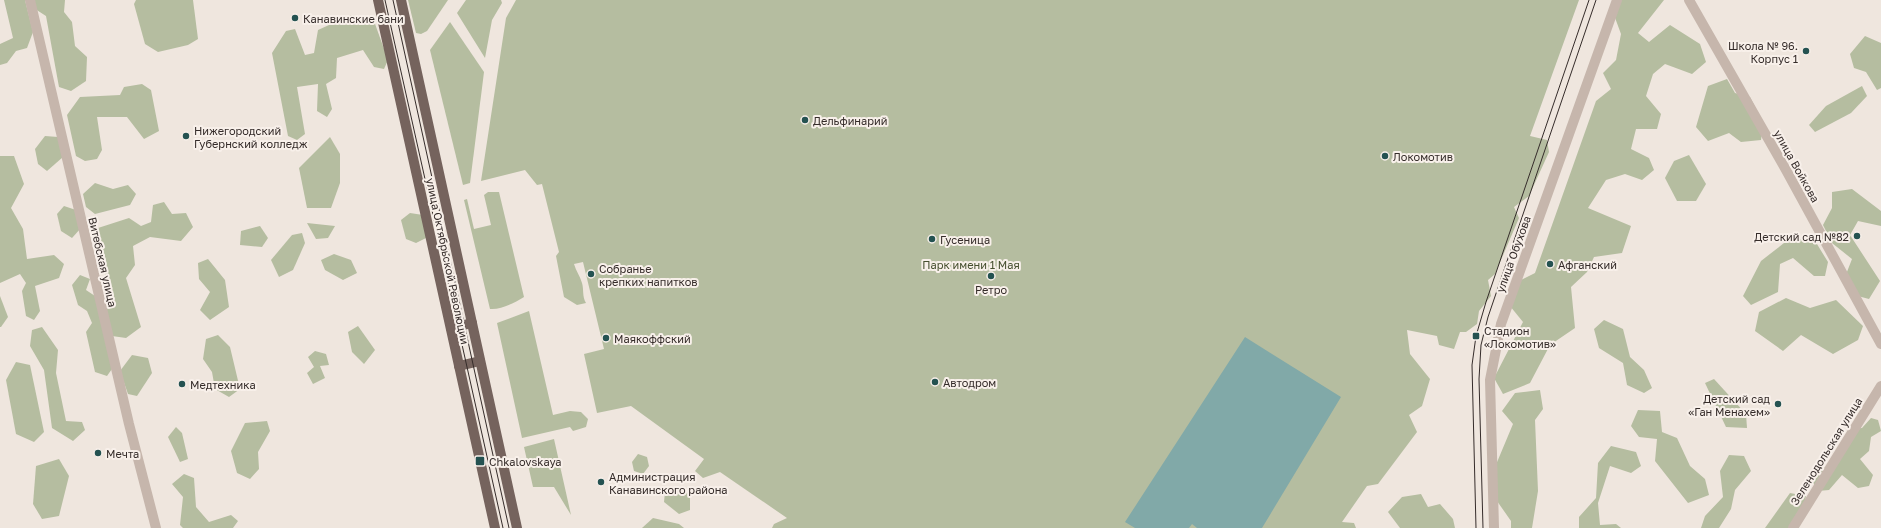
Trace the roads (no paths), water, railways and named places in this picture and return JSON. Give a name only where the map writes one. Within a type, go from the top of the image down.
[{"type":"main road","name":"улица Октябрьской Революции","points":[[378,0],[495,528]]},
{"type":"main road","name":"улица Октябрьской Революции","points":[[401,0],[517,528]]},
{"type":"main road","points":[[451,328],[472,323]]},
{"type":"main road","points":[[459,366],[480,361]]},
{"type":"street","name":"Витебская улица","points":[[30,0],[127,417],[156,528]]},
{"type":"street","name":"улица Обухова","points":[[1494,528],[1490,380],[1501,324],[1617,0]]},
{"type":"street","name":"улица Войкова","points":[[1689,0],[1786,170],[1881,344]]},
{"type":"street","name":"Зеленодольская улица","points":[[1793,528],[1879,394]]},
{"type":"water","points":[[1245,337],[1341,397],[1262,528],[1197,528],[1192,524],[1189,528],[1135,528],[1125,522]]},
{"type":"tram line","points":[[385,0],[503,528]]},
{"type":"tram line","points":[[393,0],[509,528]]},
{"type":"tram line","points":[[1476,528],[1472,365],[1476,336],[1486,302],[1589,0]]},
{"type":"tram line","points":[[1483,528],[1479,379],[1481,345],[1488,317],[1596,0]]},
{"type":"place","name":"Канавинские бани","points":[[295,18]]},
{"type":"place","name":"Школа № 96. Корпус 1","points":[[1806,51]]},
{"type":"place","name":"Дельфинарий","points":[[805,120]]},
{"type":"place","name":"Нижегородский Губернский колледж","points":[[186,136]]},
{"type":"place","name":"Локомотив","points":[[1385,156]]},
{"type":"place","name":"Детский сад №82","points":[[1857,236]]},
{"type":"place","name":"Гусеница","points":[[932,239]]},
{"type":"place","name":"Афганский","points":[[1550,264]]},
{"type":"place","name":"Собранье крепких напитков","points":[[591,274]]},
{"type":"place","name":"Ретро","points":[[991,276]]},
{"type":"place","name":"Стадион «Локомотив»","points":[[1476,336]]},
{"type":"place","name":"Маякоффский","points":[[606,338]]},
{"type":"place","name":"Автодром","points":[[935,382]]},
{"type":"place","name":"Медтехника","points":[[182,384]]},
{"type":"place","name":"Детский сад «Ган Менахем»","points":[[1778,404]]},
{"type":"place","name":"Мечта","points":[[98,453]]},
{"type":"place","name":"Chkalovskaya","points":[[480,461]]},
{"type":"place","name":"Администрация Канавинского района","points":[[601,482]]},
{"type":"park label","name":"Парк имени 1 Мая","points":[[971,264]]}]
